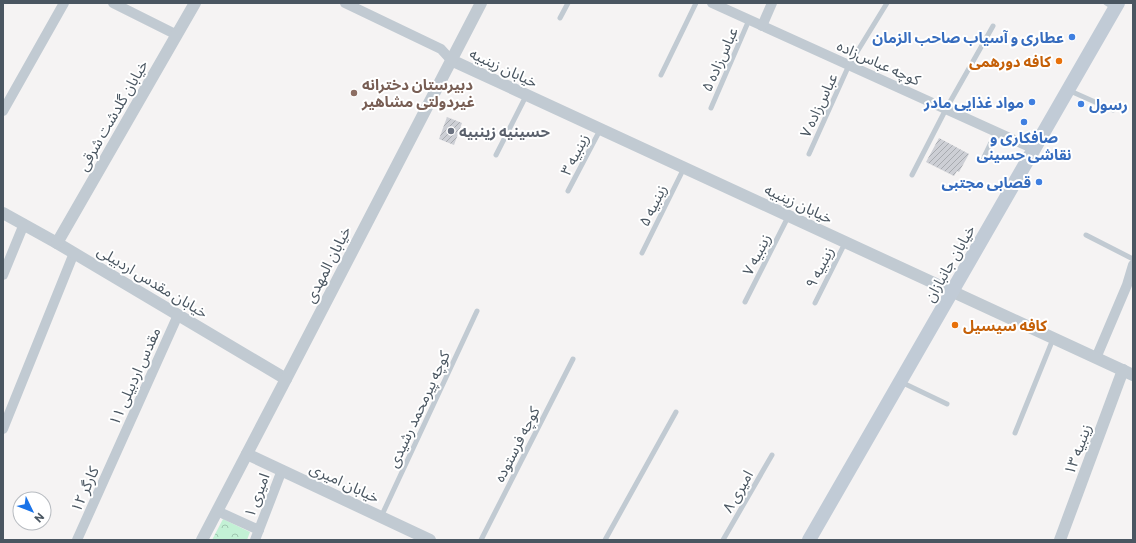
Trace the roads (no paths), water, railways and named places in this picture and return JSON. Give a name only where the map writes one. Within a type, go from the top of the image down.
[{"type":"main road","name":"خیابان جانبازان","points":[[810,540],[1068,90],[1113,5]]},
{"type":"street","points":[[3,111],[64,3]]},
{"type":"street","points":[[113,3],[176,35]]},
{"type":"street","name":"خیابان گلدشت شرقی","points":[[57,243],[195,3]]},
{"type":"street","points":[[345,3],[441,49],[451,60]]},
{"type":"street","name":"خیابان المهدی","points":[[202,540],[480,3]]},
{"type":"street","name":"کوچه عباس‌زاده","points":[[712,3],[1034,149]]},
{"type":"street","points":[[762,26],[772,3]]},
{"type":"street","name":"خیابان زینبیه","points":[[451,60],[1128,372]]},
{"type":"street","name":"خیابان مقدس اردبیلی","points":[[3,213],[57,243],[286,379]]},
{"type":"street","points":[[3,275],[24,224]]},
{"type":"street","points":[[3,429],[74,253]]},
{"type":"street","points":[[1096,358],[1127,285],[1133,265]]},
{"type":"street","name":"مقدس اردبیلی ۱۱","points":[[118,450],[178,315]]},
{"type":"street","name":"زینبیه ۱۳","points":[[1060,540],[1128,372]]},
{"type":"street","name":"کارگر ۱۲","points":[[77,540],[118,450]]},
{"type":"street","name":"خیابان امیری","points":[[247,454],[430,540]]},
{"type":"street","name":"امیری ۱","points":[[255,540],[282,470]]},
{"type":"street","points":[[217,511],[259,530]]},
{"type":"lane","points":[[560,18],[568,3]]},
{"type":"lane","points":[[661,75],[696,3]]},
{"type":"lane","name":"عباس‌زاده ۷","points":[[809,154],[849,66],[887,3]]},
{"type":"lane","name":"عباس‌زاده ۵","points":[[711,108],[749,20]]},
{"type":"lane","points":[[912,175],[946,109],[993,26]]},
{"type":"lane","points":[[1068,90],[1113,110]]},
{"type":"lane","points":[[496,155],[527,95]]},
{"type":"lane","name":"زینبیه ۳","points":[[568,191],[600,129]]},
{"type":"lane","points":[[983,159],[996,132]]},
{"type":"lane","name":"زینبیه ۵","points":[[642,253],[684,167]]},
{"type":"lane","name":"زینبیه ۷","points":[[745,302],[789,216]]},
{"type":"lane","points":[[1086,235],[1133,259]]},
{"type":"lane","name":"زینبیه ۹","points":[[815,303],[846,242]]},
{"type":"lane","name":"کوچه پیرمحمد رشیدی","points":[[381,517],[477,312]]},
{"type":"lane","points":[[1015,434],[1053,338]]},
{"type":"lane","name":"کوچه فرستوده","points":[[481,540],[573,359]]},
{"type":"lane","points":[[900,382],[946,404]]},
{"type":"lane","points":[[605,540],[676,412]]},
{"type":"lane","name":"امیری ۸","points":[[723,540],[772,455]]},
{"type":"place","name":"عطاری و آسیاب صاحب الزمان","points":[[1072,37]]},
{"type":"place","name":"کافه دورهمی","points":[[1059,61]]},
{"type":"place","name":"دبیرستان دخترانه غیردولتی مشاهیر","points":[[354,93]]},
{"type":"place","name":"مواد غذایی مادر","points":[[1032,102]]},
{"type":"place","name":"رسول","points":[[1081,104]]},
{"type":"place","name":"صافکاری و نقاشی حسینی","points":[[1024,122]]},
{"type":"place","name":"حسینیه زینبیه","points":[[451,131]]},
{"type":"place","name":"قصابی مجتبی","points":[[1039,182]]},
{"type":"place","name":"کافه سیسیل","points":[[955,325]]}]
